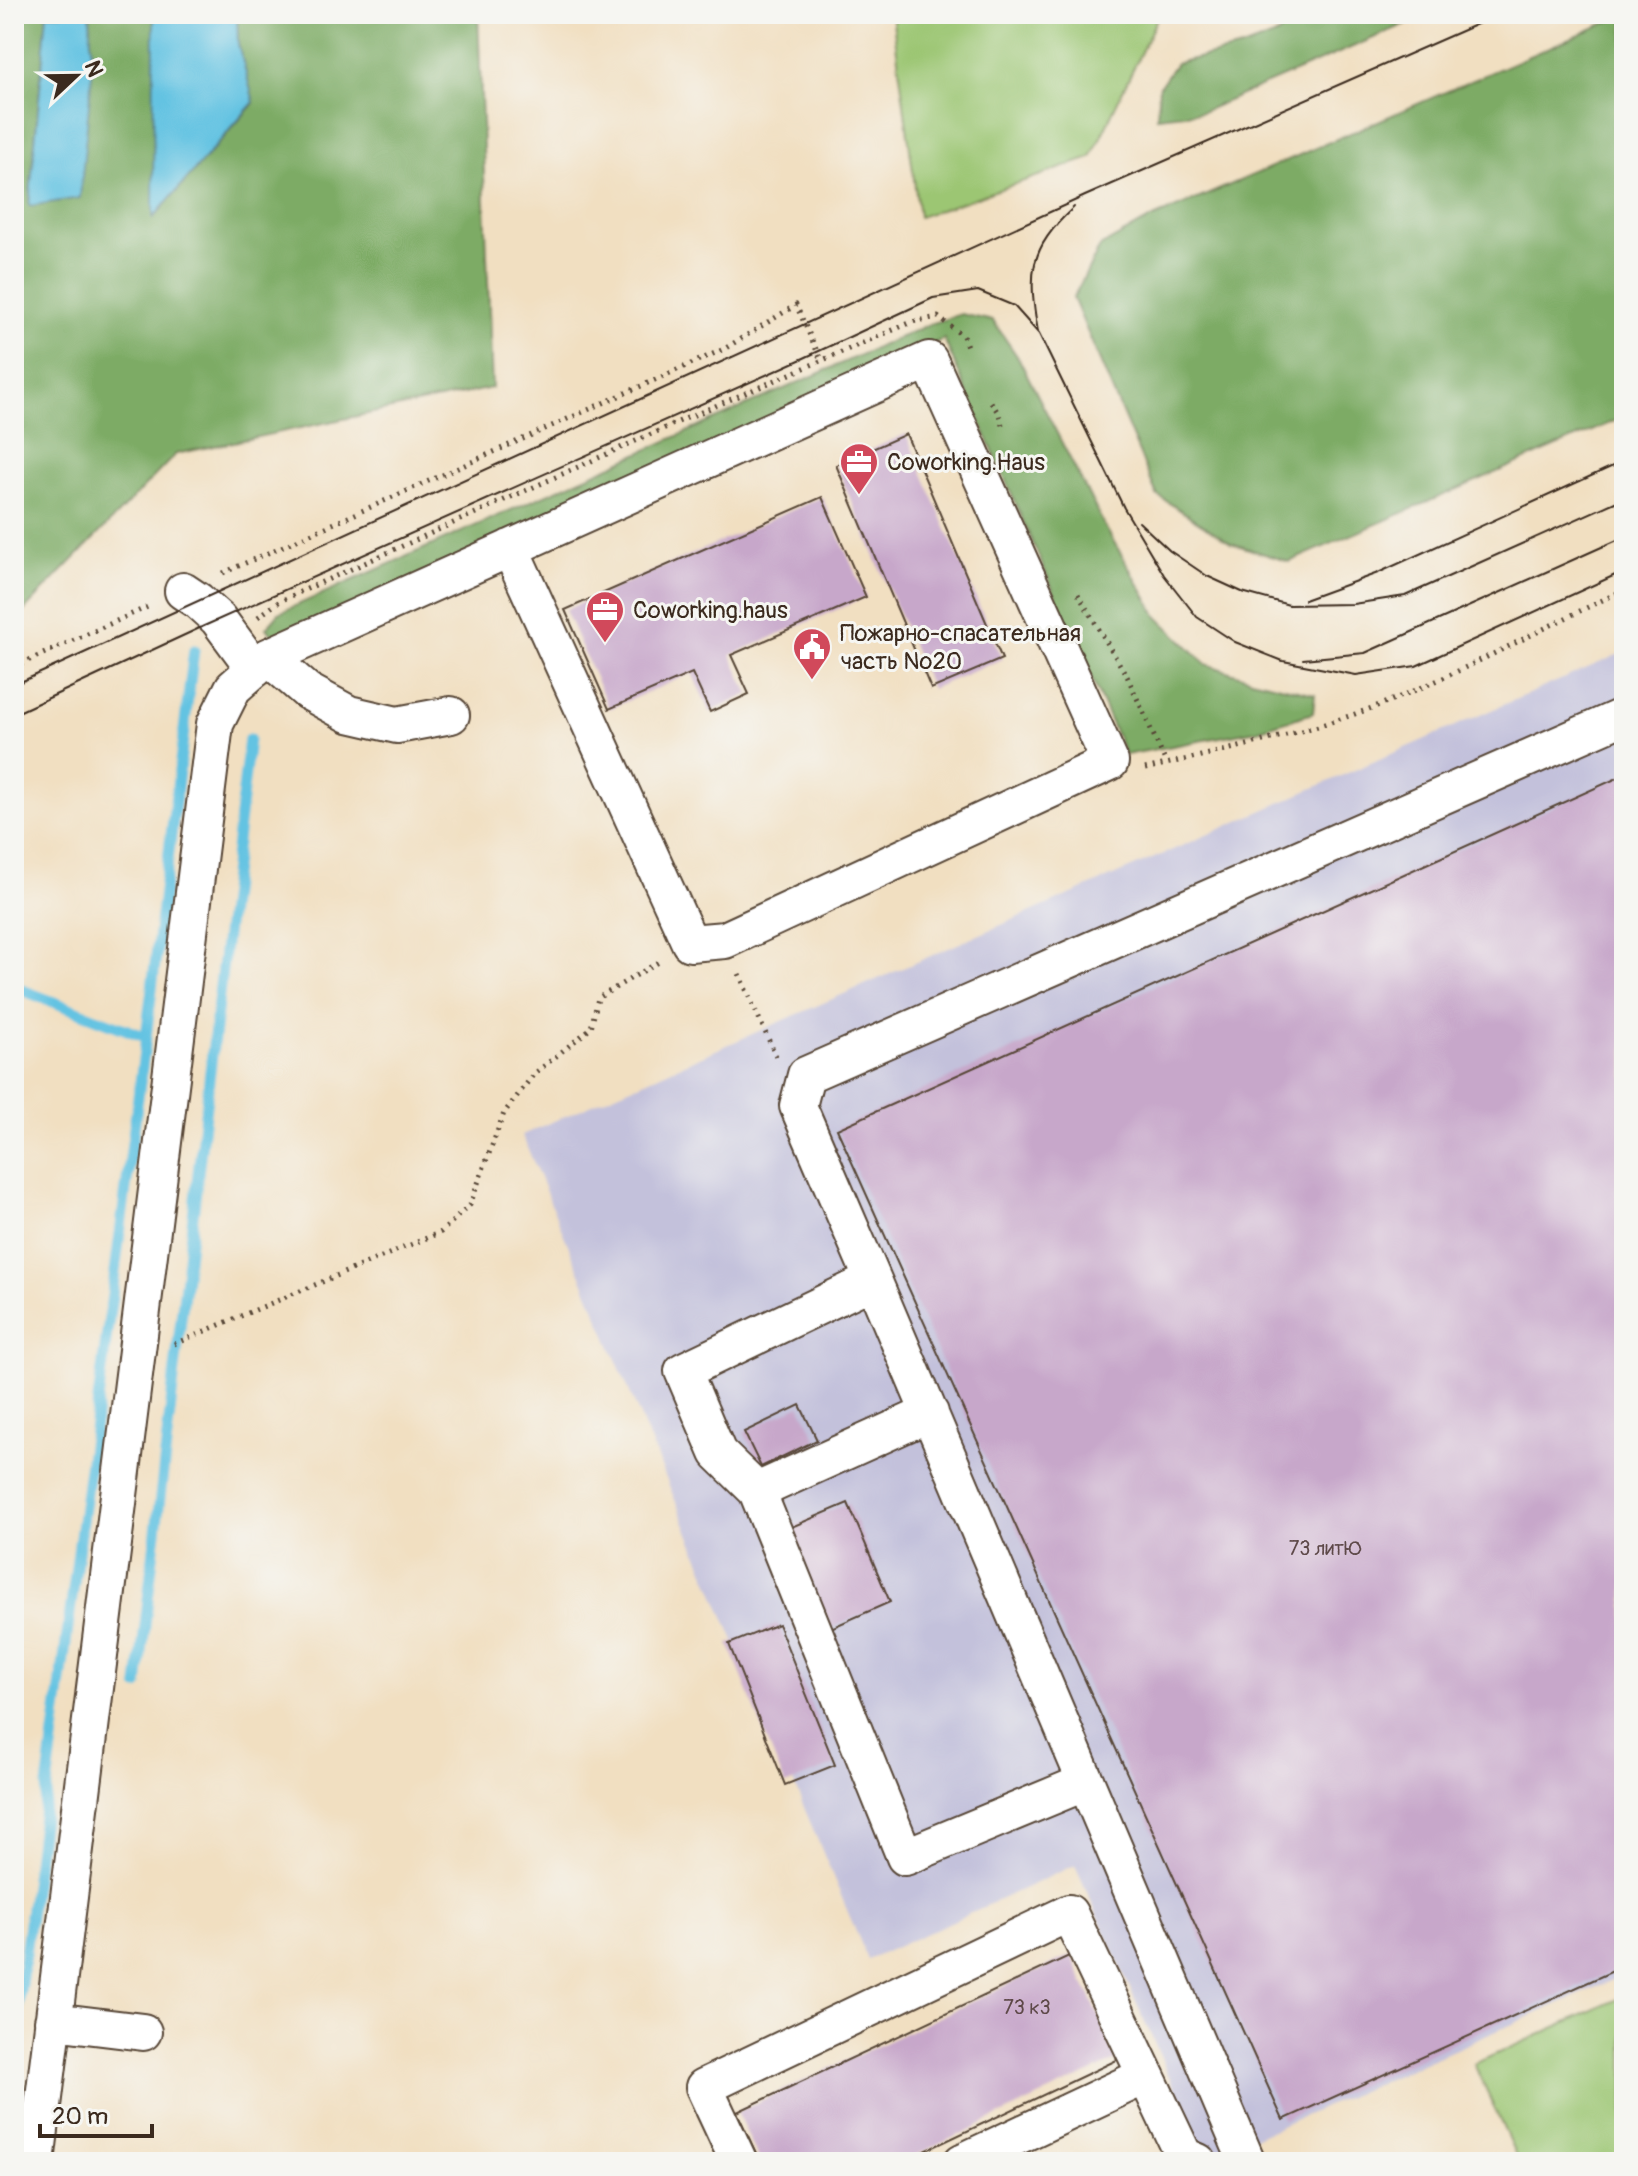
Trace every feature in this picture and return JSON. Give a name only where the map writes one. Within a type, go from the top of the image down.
[{"type":"lane","points":[[36,2162],[215,724],[233,688],[262,663],[510,548],[929,360],[1110,762],[707,942],[510,548]]},
{"type":"lane","points":[[183,591],[218,619],[262,663],[349,714],[397,725],[451,715]]},
{"type":"lane","points":[[1247,2162],[798,1106],[806,1075],[1624,716]]},
{"type":"lane","points":[[873,1280],[683,1371],[718,1453],[757,1491],[905,1857],[1086,1782]]},
{"type":"lane","points":[[757,1491],[930,1413]]},
{"type":"lane","points":[[739,2162],[704,2087],[1069,1913],[1184,2156],[1198,2162]]},
{"type":"lane","points":[[53,2021],[143,2032]]},
{"type":"lane","points":[[962,2162],[1145,2076]]},
{"type":"path","points":[[236,567],[724,349],[796,305],[821,360]]},
{"type":"path","points":[[250,623],[280,601],[687,418],[912,322],[938,317],[963,336],[971,359]]},
{"type":"path","points":[[986,393],[999,414],[1007,440]]},
{"type":"path","points":[[1073,587],[1128,678],[1166,763]]},
{"type":"path","points":[[1144,769],[1305,731],[1368,710],[1418,690],[1624,590]]},
{"type":"path","points":[[14,667],[145,609]]},
{"type":"path","points":[[137,1359],[441,1232],[470,1205],[504,1113],[534,1074],[591,1028],[598,998],[707,942],[798,1106]]},
{"type":"shaded area","points":[[1624,652],[1624,1975],[1206,2159],[1075,1865],[868,1960],[522,1135]]},
{"type":"green space","points":[[14,14],[47,14],[29,205],[92,74],[90,14],[154,14],[154,217],[254,103],[238,44],[237,14],[478,14],[492,388],[176,454],[14,621]]},
{"type":"green space","points":[[892,14],[1159,14],[1091,158],[919,217]]},
{"type":"green space","points":[[1314,14],[1429,14],[1202,112],[1157,117],[1159,87],[1176,63],[1242,48],[1274,36]]},
{"type":"green space","points":[[1624,15],[1624,417],[1289,562],[1231,543],[1157,495],[1073,298],[1100,247],[1144,222]]},
{"type":"green space","points":[[961,314],[993,321],[1019,359],[1104,525],[1158,617],[1206,664],[1251,679],[1315,694],[1313,713],[1257,730],[1125,755],[944,339],[278,641],[266,628],[279,613],[930,324]]},
{"type":"green space","points":[[1624,1996],[1624,2162],[1519,2162],[1474,2064]]},
{"type":"water","points":[[47,14],[90,14],[92,74],[80,198],[29,206]]},
{"type":"water","points":[[154,14],[237,14],[238,44],[254,102],[153,218]]},
{"type":"building","points":[[906,434],[1002,659],[931,689],[836,465]]},
{"type":"building","points":[[822,497],[866,597],[731,655],[749,694],[710,712],[692,673],[609,709],[565,610]]},
{"type":"building","points":[[1624,775],[1624,1966],[1283,2120],[837,1129]]},
{"type":"building","points":[[800,1405],[817,1440],[761,1467],[744,1432]]},
{"type":"building","points":[[848,1503],[890,1602],[831,1628],[789,1528]]},
{"type":"building","points":[[778,1624],[835,1765],[785,1785],[729,1644]]},
{"type":"building","points":[[1071,1955],[1119,2059],[902,2162],[760,2162],[737,2112]]},
{"type":"waterway","points":[[146,1037],[194,650]]},
{"type":"waterway","points":[[138,1685],[249,739]]},
{"type":"waterway","points":[[14,987],[146,1037],[14,2037]]},
{"type":"tram line","points":[[14,685],[1085,196],[1500,14]]},
{"type":"tram line","points":[[1038,332],[1033,294],[1035,264],[1048,236],[1074,207]]},
{"type":"tram line","points":[[14,714],[933,298],[978,291],[1014,306],[1039,334],[1124,508],[1164,575],[1197,617],[1235,642],[1283,661],[1356,675],[1416,666],[1624,571]]},
{"type":"tram line","points":[[1304,600],[1378,573],[1624,461]]},
{"type":"tram line","points":[[1139,522],[1170,551],[1207,576],[1242,592],[1289,605],[1353,604],[1405,596],[1624,498]]},
{"type":"tram line","points":[[1303,659],[1365,653],[1624,537]]},
{"type":"place","name":"Coworking.Haus","points":[[859,496]]},
{"type":"place","name":"Coworking.haus","points":[[605,644]]},
{"type":"place","name":"Пожарно-спасательная часть №20","points":[[812,681]]}]
